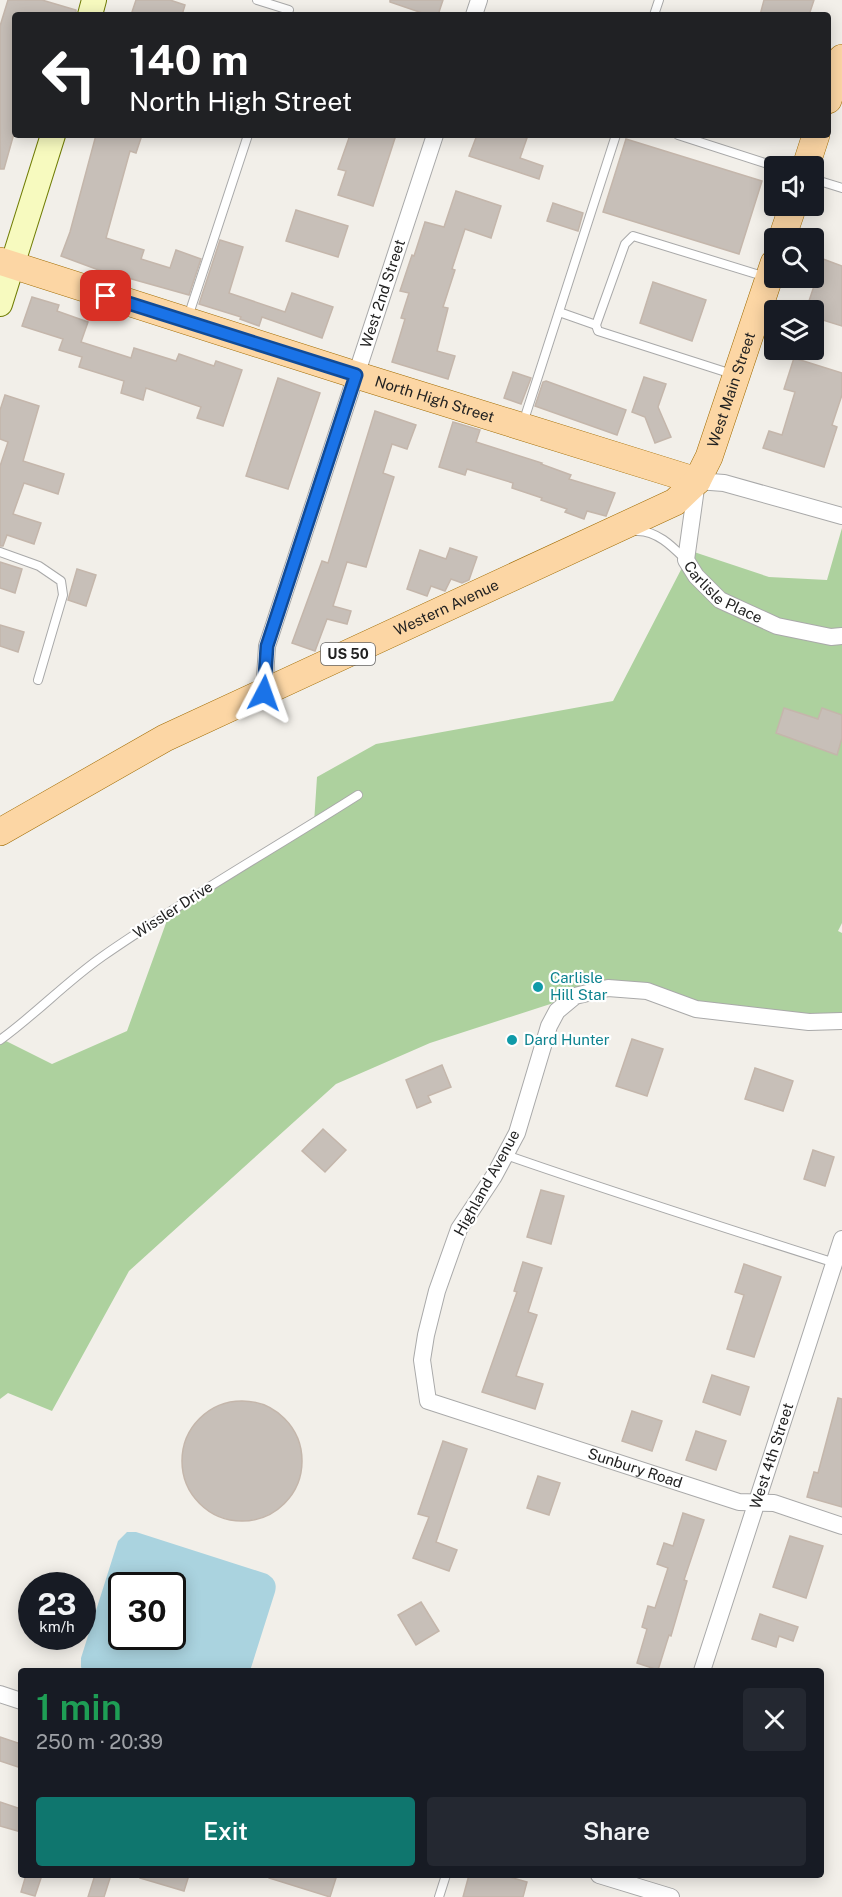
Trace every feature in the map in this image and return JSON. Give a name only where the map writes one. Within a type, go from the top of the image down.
[{"type":"main road","points":[[831,91],[842,58]]},
{"type":"main road","points":[[809,156],[815,138]]},
{"type":"main road","name":"North High Street","points":[[6,263],[187,322],[697,481]]},
{"type":"main road","name":"West Main Street","points":[[697,481],[709,457],[765,288]]},
{"type":"main road","name":"Western Avenue","points":[[0,832],[165,738],[675,502],[697,481]]},
{"type":"street","points":[[0,304],[6,263],[52,138]]},
{"type":"street","name":"West 2nd Street","points":[[264,693],[267,646],[434,138]]},
{"type":"street","points":[[697,481],[724,483],[842,516]]},
{"type":"street","name":"Carlisle Place","points":[[697,481],[686,560],[696,576],[720,600],[777,626],[831,637],[842,636]]},
{"type":"street","name":"Highland Avenue","points":[[428,1401],[422,1360],[437,1291],[459,1230],[506,1155],[517,1132],[549,1026],[556,1011],[576,996],[608,988],[628,988],[647,991],[696,1010],[809,1022],[842,1021]]},
{"type":"street","name":"West 4th Street","points":[[703,1668],[842,1239]]},
{"type":"street","name":"Sunbury Road","points":[[428,1401],[739,1502],[774,1503],[842,1526]]},
{"type":"street","points":[[0,1694],[18,1700]]},
{"type":"street","points":[[609,1878],[671,1897]]},
{"type":"lane","points":[[257,0],[286,12]]},
{"type":"lane","points":[[187,322],[247,138]]},
{"type":"lane","points":[[522,426],[615,138]]},
{"type":"lane","points":[[687,138],[764,163]]},
{"type":"lane","points":[[824,183],[842,189]]},
{"type":"lane","points":[[736,375],[598,331],[596,324],[625,244],[633,236],[764,268]]},
{"type":"lane","points":[[558,312],[596,324]]},
{"type":"lane","points":[[611,531],[644,531],[660,538],[686,560]]},
{"type":"lane","points":[[0,552],[39,566],[61,581],[63,595],[38,680]]},
{"type":"lane","name":"Wissler Drive","points":[[0,1040],[30,1017],[59,989],[102,957],[220,879],[358,795]]},
{"type":"lane","points":[[506,1155],[630,1198],[668,1208],[834,1263]]},
{"type":"lane","points":[[439,1897],[445,1878]]},
{"type":"green space","points":[[842,528],[842,923],[838,931],[842,933],[842,1021],[720,1012],[647,991],[575,996],[430,1043],[336,1084],[129,1271],[52,1411],[8,1393],[0,1399],[0,1040],[52,1064],[127,1031],[170,912],[314,823],[317,777],[376,744],[613,701],[686,560],[688,550],[769,577],[827,580]]},
{"type":"water","points":[[127,1532],[136,1532],[267,1574],[274,1580],[275,1592],[251,1668],[81,1667],[84,1650],[96,1650],[96,1611],[108,1573],[108,1650],[186,1650],[186,1572],[108,1572],[118,1541]]},
{"type":"building","points":[[8,0],[42,0],[76,10],[76,12],[12,12],[13,138],[4,169],[0,169],[0,26]]},
{"type":"building","points":[[136,0],[170,0],[185,5],[183,12],[132,12]]},
{"type":"building","points":[[390,0],[443,0],[439,12],[419,12],[390,2]]},
{"type":"building","points":[[764,0],[814,0],[810,12],[761,12]]},
{"type":"building","points":[[95,138],[141,138],[136,153],[130,151],[106,238],[144,250],[141,259],[170,268],[176,250],[201,259],[189,295],[96,269],[61,256],[70,232]]},
{"type":"building","points":[[349,138],[395,138],[373,206],[338,195],[346,171],[338,169]]},
{"type":"building","points":[[476,138],[527,138],[520,158],[543,166],[539,179],[469,156]]},
{"type":"building","points":[[626,139],[762,181],[739,254],[603,212]]},
{"type":"building","points":[[456,191],[501,206],[491,238],[465,229],[452,269],[455,270],[443,307],[448,308],[437,351],[455,356],[448,379],[392,362],[405,319],[401,318],[409,293],[400,291],[412,255],[414,256],[425,222],[444,227]]},
{"type":"building","points":[[553,203],[583,213],[578,231],[547,221]]},
{"type":"building","points":[[296,210],[348,226],[338,257],[286,241]]},
{"type":"building","points":[[220,240],[243,247],[229,293],[285,312],[292,293],[333,307],[322,338],[262,317],[259,326],[240,319],[241,317],[199,304]]},
{"type":"building","points":[[824,259],[842,266],[842,326],[824,320],[824,300],[809,300],[813,288],[824,288]]},
{"type":"building","points":[[653,282],[706,300],[692,341],[640,323]]},
{"type":"building","points":[[32,297],[59,305],[57,311],[88,322],[81,342],[131,358],[134,348],[176,361],[179,354],[214,366],[216,361],[242,370],[223,426],[197,418],[201,407],[146,388],[143,400],[121,393],[124,381],[79,367],[82,357],[59,350],[63,339],[22,326]]},
{"type":"building","points":[[793,360],[800,360],[842,373],[842,395],[832,425],[837,427],[824,467],[763,448],[769,431],[782,435],[795,392],[784,389]]},
{"type":"building","points":[[513,372],[531,378],[521,404],[504,398]]},
{"type":"building","points":[[644,377],[666,384],[658,407],[671,437],[655,443],[645,417],[632,412]]},
{"type":"building","points":[[278,378],[320,393],[288,489],[246,476]]},
{"type":"building","points":[[546,381],[626,410],[617,435],[535,406],[543,382]]},
{"type":"building","points":[[5,395],[39,406],[23,461],[64,474],[58,494],[24,483],[13,514],[41,523],[34,544],[7,535],[3,546],[0,546],[0,466],[8,442],[0,439],[0,410]]},
{"type":"building","points":[[375,411],[416,425],[407,449],[392,444],[383,473],[394,477],[366,567],[347,562],[333,606],[351,611],[347,624],[327,619],[315,651],[292,643],[322,561],[328,563]]},
{"type":"building","points":[[453,422],[480,430],[476,442],[542,463],[571,475],[569,479],[615,493],[606,516],[587,511],[584,519],[565,512],[567,509],[541,500],[542,498],[512,488],[513,483],[467,469],[465,475],[439,467]]},
{"type":"building","points":[[450,548],[477,557],[469,580],[462,583],[451,579],[445,591],[431,586],[427,596],[407,589],[420,550],[446,559]]},
{"type":"building","points":[[0,562],[22,569],[15,593],[0,588]]},
{"type":"building","points":[[77,569],[96,575],[86,606],[68,600]]},
{"type":"building","points":[[0,625],[24,632],[18,652],[0,646]]},
{"type":"building","points":[[784,708],[818,719],[822,708],[842,715],[842,738],[837,755],[776,733]]},
{"type":"building","points":[[632,1039],[663,1049],[647,1096],[616,1086]]},
{"type":"building","points":[[442,1065],[451,1087],[428,1096],[431,1102],[417,1108],[406,1080]]},
{"type":"building","points":[[755,1068],[793,1081],[783,1111],[745,1099]]},
{"type":"building","points":[[323,1129],[346,1150],[325,1172],[302,1151]]},
{"type":"building","points":[[813,1150],[834,1157],[825,1186],[804,1179]]},
{"type":"building","points":[[541,1190],[564,1196],[551,1244],[527,1237]]},
{"type":"building","points":[[523,1262],[542,1268],[528,1312],[537,1315],[516,1376],[543,1384],[535,1409],[482,1392],[517,1292],[514,1291]]},
{"type":"building","points":[[744,1264],[781,1277],[754,1357],[727,1349],[744,1295],[735,1292]]},
{"type":"building","points":[[712,1375],[749,1387],[740,1415],[703,1402]]},
{"type":"building","points":[[838,1398],[842,1399],[842,1507],[807,1497],[814,1472],[818,1473]]},
{"type":"building","points":[[242,1401],[265,1406],[284,1419],[297,1438],[302,1461],[297,1484],[284,1503],[265,1516],[242,1521],[219,1516],[200,1503],[187,1484],[182,1461],[187,1438],[200,1419],[219,1406]]},
{"type":"building","points":[[632,1411],[662,1421],[652,1451],[622,1441]]},
{"type":"building","points":[[696,1431],[726,1441],[716,1470],[686,1460]]},
{"type":"building","points":[[443,1441],[467,1449],[436,1542],[457,1550],[449,1571],[413,1558],[429,1517],[418,1514]]},
{"type":"building","points":[[538,1476],[560,1483],[549,1515],[527,1508]]},
{"type":"building","points":[[683,1513],[704,1520],[684,1580],[687,1581],[671,1636],[669,1635],[659,1668],[652,1668],[637,1663],[647,1629],[642,1627],[648,1606],[655,1608],[668,1568],[657,1564],[664,1543],[673,1546]]},
{"type":"building","points":[[790,1536],[823,1546],[806,1598],[773,1587]]},
{"type":"building","points":[[421,1602],[439,1631],[416,1645],[398,1615]]},
{"type":"building","points":[[760,1614],[798,1627],[793,1641],[779,1636],[776,1647],[752,1639]]},
{"type":"building","points":[[0,1737],[18,1743],[18,1767],[0,1761]]},
{"type":"building","points":[[0,1802],[18,1808],[18,1831],[0,1826]]},
{"type":"building","points":[[25,1878],[41,1878],[35,1896],[21,1892]]},
{"type":"building","points":[[94,1878],[110,1878],[104,1897],[88,1897]]},
{"type":"building","points":[[140,1878],[188,1878],[184,1891]]},
{"type":"building","points":[[269,1878],[336,1878],[330,1897]]},
{"type":"building","points":[[468,1878],[513,1878],[527,1882],[523,1897],[463,1897]]},
{"type":"place","name":"Carlisle Hill Star","points":[[538,987]]},
{"type":"place","name":"Dard Hunter","points":[[512,1040]]},
{"type":"route","points":[[106,296],[356,375],[267,646],[264,693]]}]
